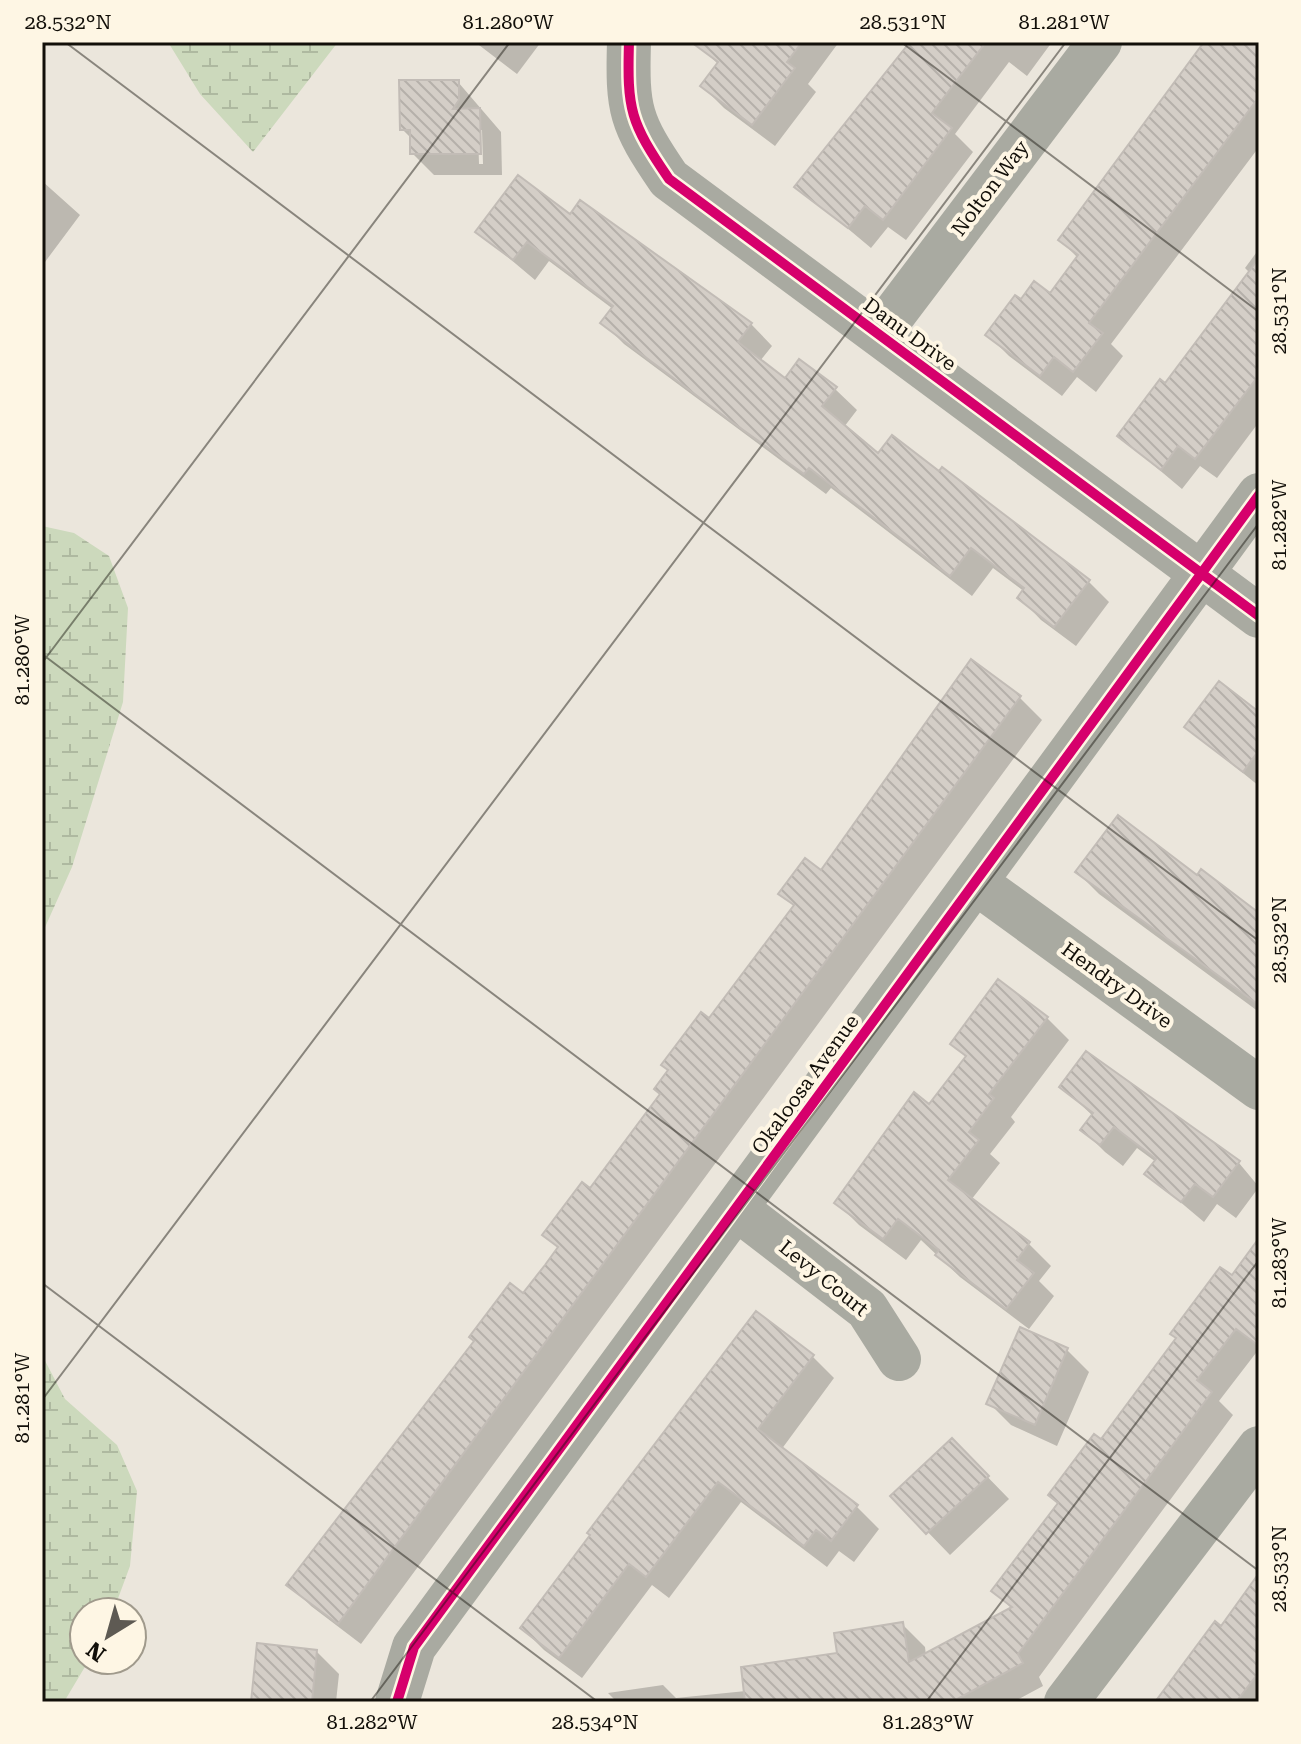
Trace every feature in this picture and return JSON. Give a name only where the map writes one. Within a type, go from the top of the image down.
[{"type":"street","name":"Danu Drive","points":[[629,42],[628,99],[641,139],[669,179],[1259,616]]},
{"type":"street","name":"Nolton Way","points":[[879,334],[1100,42]]},
{"type":"street","name":"Okaloosa Avenue","points":[[397,1702],[414,1647],[1259,495]]},
{"type":"street","name":"Hendry Drive","points":[[975,882],[1259,1088]]},
{"type":"street","name":"Levy Court","points":[[737,1209],[867,1309],[899,1359]]},
{"type":"street","points":[[1066,1702],[1259,1448]]},
{"type":"green space","points":[[168,42],[338,42],[253,152],[200,94]]},
{"type":"green space","points":[[42,526],[74,533],[109,556],[128,608],[123,702],[72,867],[42,934]]},
{"type":"green space","points":[[42,1355],[65,1399],[117,1445],[137,1491],[130,1566],[119,1596],[68,1596],[68,1676],[79,1676],[64,1702],[42,1702]]},
{"type":"building","points":[[691,42],[802,42],[787,62],[795,68],[752,125],[700,86],[718,62]]},
{"type":"building","points":[[910,42],[986,42],[932,113],[952,128],[883,220],[865,206],[848,228],[794,187]]},
{"type":"building","points":[[1204,42],[1259,42],[1259,97],[1089,323],[1103,333],[1073,372],[1054,357],[1040,376],[985,335],[1015,295],[1021,299],[1034,281],[1050,293],[1078,255],[1058,240]]},
{"type":"building","points":[[399,80],[459,80],[459,100],[453,109],[480,108],[481,154],[410,154],[410,130],[400,130]]},
{"type":"building","points":[[518,175],[570,214],[580,200],[752,323],[738,342],[785,378],[799,359],[837,387],[822,406],[878,453],[892,435],[939,471],[942,467],[1090,580],[1054,627],[1017,598],[1024,588],[971,548],[950,576],[809,468],[804,474],[728,419],[600,323],[613,306],[527,242],[513,260],[475,232]]},
{"type":"building","points":[[1259,258],[1259,375],[1195,459],[1178,446],[1161,470],[1117,436],[1160,379],[1165,383]]},
{"type":"building","points":[[971,659],[1021,696],[338,1624],[286,1585],[474,1341],[469,1337],[510,1283],[523,1293],[545,1265],[558,1247],[542,1235],[582,1182],[590,1188],[660,1094],[654,1089],[668,1070],[661,1065],[701,1012],[709,1018],[794,905],[778,894],[805,858],[821,870]]},
{"type":"building","points":[[1219,681],[1259,712],[1259,750],[1243,772],[1184,727]]},
{"type":"building","points":[[1118,815],[1197,875],[1201,869],[1259,913],[1259,1005],[1075,872]]},
{"type":"building","points":[[998,979],[1048,1017],[989,1094],[994,1098],[969,1132],[979,1140],[948,1180],[1030,1242],[1017,1260],[1034,1273],[1006,1309],[935,1255],[939,1250],[898,1219],[883,1239],[834,1203],[914,1092],[929,1104],[966,1056],[950,1044]]},
{"type":"building","points":[[1086,1051],[1240,1161],[1213,1197],[1195,1184],[1181,1202],[1144,1174],[1156,1159],[1114,1127],[1100,1145],[1080,1130],[1093,1113],[1059,1087]]},
{"type":"building","points":[[1259,1238],[1259,1346],[1236,1329],[1197,1380],[1212,1392],[1018,1654],[1023,1663],[952,1702],[745,1702],[741,1667],[837,1653],[834,1633],[903,1622],[909,1662],[1012,1607],[991,1591],[1058,1503],[1048,1495],[1094,1434],[1101,1439],[1176,1338],[1170,1334],[1220,1267],[1232,1275]]},
{"type":"building","points":[[756,1311],[814,1355],[758,1429],[858,1505],[831,1541],[816,1530],[804,1546],[718,1482],[646,1577],[629,1564],[559,1658],[520,1628],[590,1535],[587,1533]]},
{"type":"building","points":[[1020,1327],[1068,1348],[1035,1425],[986,1404]]},
{"type":"building","points":[[952,1438],[989,1476],[926,1534],[890,1496]]},
{"type":"building","points":[[1259,1573],[1259,1672],[1236,1702],[1155,1702],[1215,1621],[1221,1626]]},
{"type":"building","points":[[257,1643],[317,1650],[312,1702],[251,1702]]},
{"type":"cycle path","points":[[629,42],[630,100],[634,115],[646,143],[669,179],[1259,616]]},
{"type":"cycle path","points":[[397,1702],[414,1647],[1259,495]]}]
